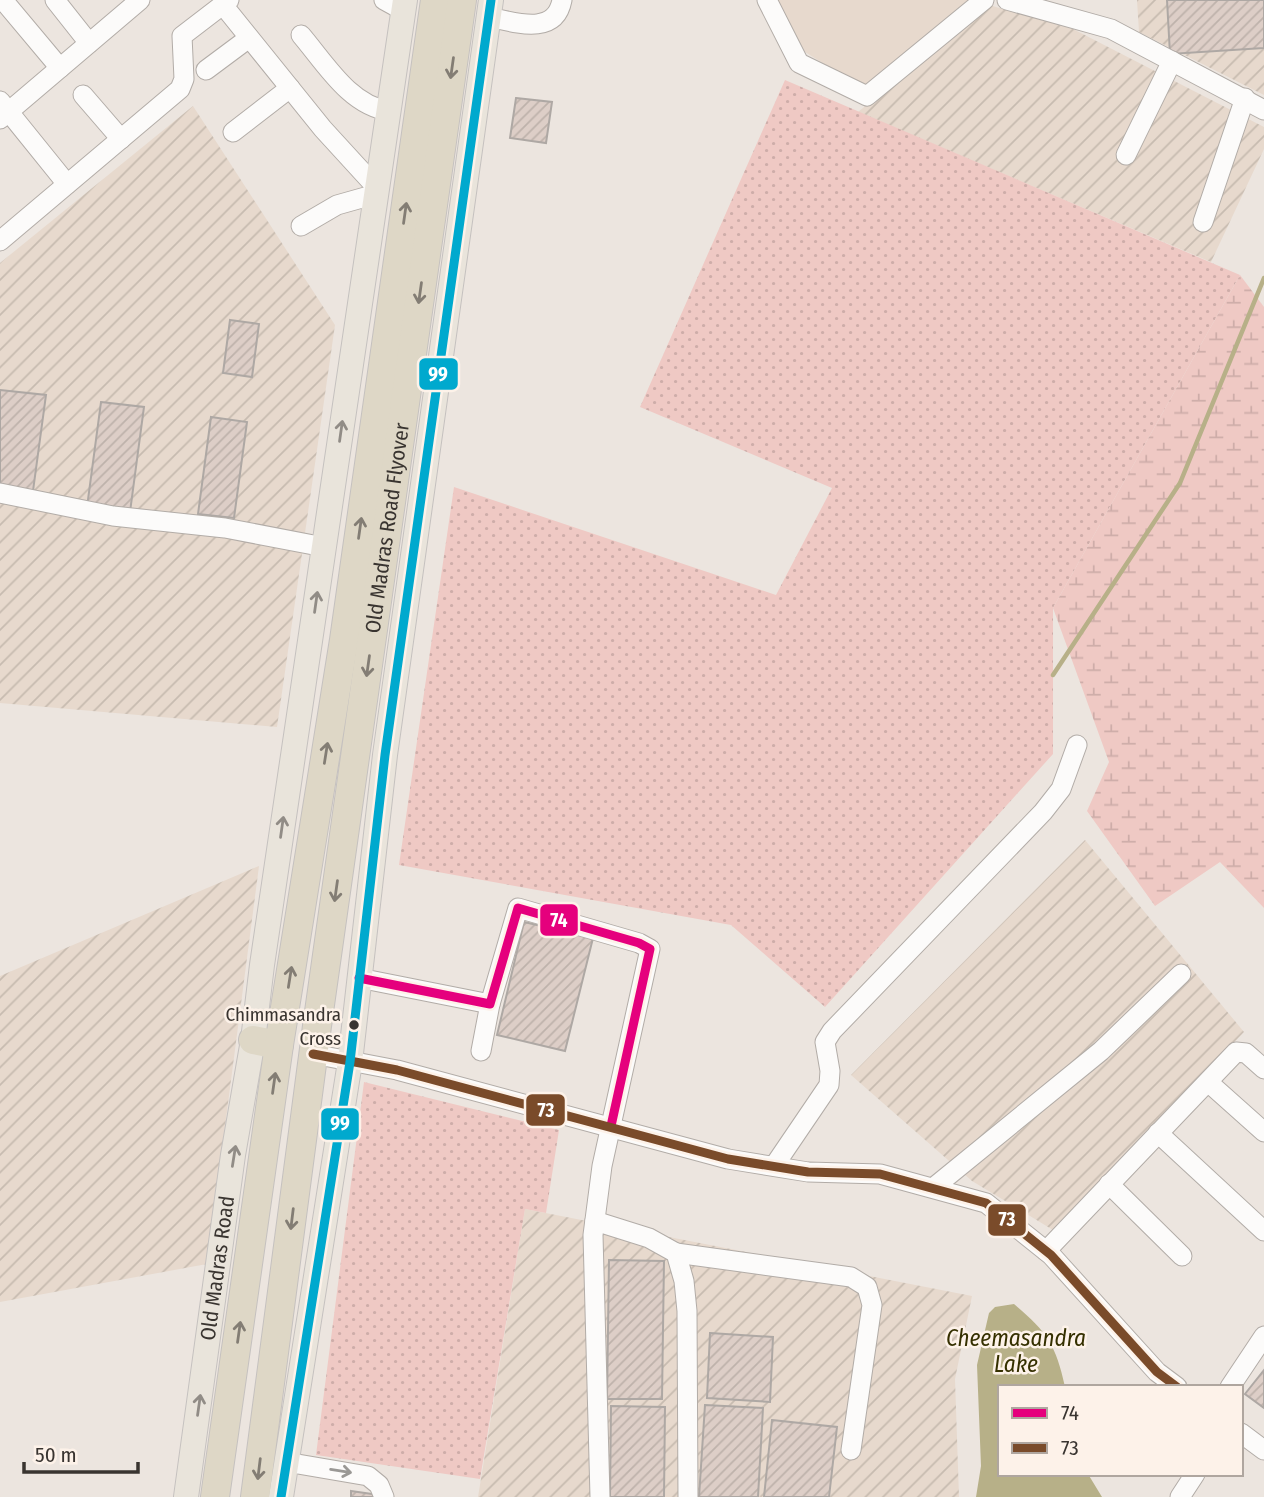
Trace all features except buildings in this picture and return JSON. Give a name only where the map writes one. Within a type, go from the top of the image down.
[{"type":"highway","name":"Old Madras Road Flyover","points":[[313,1054],[395,378],[435,0]]},
{"type":"highway","name":"Old Madras Road Flyover","points":[[266,1043],[395,378],[462,0]]},
{"type":"highway","name":"Old Madras Road","points":[[215,1497],[266,1043]]},
{"type":"highway","points":[[255,1497],[313,1054]]},
{"type":"main road","points":[[266,1043],[324,547],[389,111],[398,4]]},
{"type":"main road","points":[[281,1497],[350,1062],[387,742],[490,9]]},
{"type":"main road","name":"Old Madras Road","points":[[186,1497],[233,1155],[266,1043]]},
{"type":"street","points":[[3,0],[60,68]]},
{"type":"street","points":[[55,0],[89,43]]},
{"type":"street","points":[[67,184],[3,111],[60,68],[140,0]]},
{"type":"street","points":[[490,9],[538,26],[549,21],[560,8],[562,0]]},
{"type":"street","points":[[768,0],[799,63],[867,96],[984,0]]},
{"type":"street","points":[[1007,0],[1093,22],[1264,110]]},
{"type":"street","points":[[2,236],[183,85],[182,36],[226,2],[249,38],[377,191],[337,205],[301,226]]},
{"type":"street","points":[[301,35],[361,102],[374,109],[389,111]]},
{"type":"street","points":[[206,70],[249,38]]},
{"type":"street","points":[[1126,155],[1172,61]]},
{"type":"street","points":[[233,132],[290,89]]},
{"type":"street","points":[[83,95],[121,139]]},
{"type":"street","points":[[1203,222],[1245,99]]},
{"type":"street","points":[[0,493],[113,516],[225,527],[324,547]]},
{"type":"street","points":[[774,1167],[829,1085],[830,1071],[825,1042],[832,1031],[1043,812],[1061,789],[1077,745]]},
{"type":"street","points":[[481,1051],[517,908],[639,943],[650,949],[611,1126],[595,1221],[600,1497]]},
{"type":"street","points":[[933,1188],[1101,1051],[1181,974]]},
{"type":"street","points":[[359,978],[491,1004]]},
{"type":"street","points":[[1046,1251],[1239,1051],[1264,1069]]},
{"type":"street","points":[[313,1054],[397,1070],[728,1159],[808,1172],[880,1174],[986,1203],[1046,1251],[1157,1371],[1174,1385]]},
{"type":"street","points":[[1208,1082],[1264,1132]]},
{"type":"street","points":[[1158,1133],[1264,1231]]},
{"type":"street","points":[[1109,1184],[1182,1256]]},
{"type":"street","points":[[595,1221],[649,1238],[676,1253],[851,1277],[867,1287],[872,1305],[851,1450]]},
{"type":"street","points":[[676,1253],[684,1281],[687,1311],[688,1497]]},
{"type":"street","points":[[1231,1385],[1264,1336]]},
{"type":"street","points":[[1243,1434],[1264,1450]]},
{"type":"street","points":[[286,1462],[368,1475],[379,1485],[384,1497]]},
{"type":"street","points":[[1180,1497],[1194,1476]]},
{"type":"shaded area","points":[[777,0],[971,0],[863,88],[805,52]]},
{"type":"shaded area","points":[[1137,0],[1264,0],[1264,95],[1139,32]]},
{"type":"shaded area","points":[[989,5],[1073,29],[1264,127],[1264,149],[1211,262],[858,112]]},
{"type":"shaded area","points":[[193,106],[335,325],[277,727],[0,703],[0,263]]},
{"type":"shaded area","points":[[1085,840],[1244,1032],[1053,1230],[972,1181],[851,1075]]},
{"type":"shaded area","points":[[259,866],[207,1264],[0,1302],[0,976]]},
{"type":"shaded area","points":[[525,1209],[972,1296],[955,1379],[959,1497],[478,1497]]},
{"type":"green space","points":[[785,80],[1240,275],[1053,608],[1053,754],[825,1007],[731,925],[399,865],[454,487],[776,595],[832,488],[640,407]]},
{"type":"green space","points":[[1240,275],[1264,307],[1264,908],[1220,862],[1155,906],[1087,811],[1109,762],[1053,608]]},
{"type":"green space","points":[[364,1082],[559,1130],[546,1213],[525,1209],[480,1479],[316,1455]]},
{"type":"water","name":"Cheemasandra Lake","points":[[1014,1304],[1034,1322],[1053,1349],[1064,1385],[998,1385],[998,1476],[1089,1476],[1102,1497],[976,1497],[981,1466],[977,1365],[989,1313],[995,1307]]},
{"type":"waterway","points":[[1053,675],[1180,483],[1264,278]]},
{"type":"transit line","name":"99","points":[[281,1497],[350,1062],[385,755],[491,0]]},
{"type":"transit line","name":"74","points":[[359,978],[490,1004],[518,908],[639,943],[650,949],[611,1126]]},
{"type":"transit line","name":"73","points":[[313,1054],[397,1070],[728,1159],[808,1172],[880,1174],[986,1203],[1051,1255],[1157,1372],[1174,1385]]},
{"type":"place","name":"Chimmasandra Cross","points":[[354,1025]]}]
